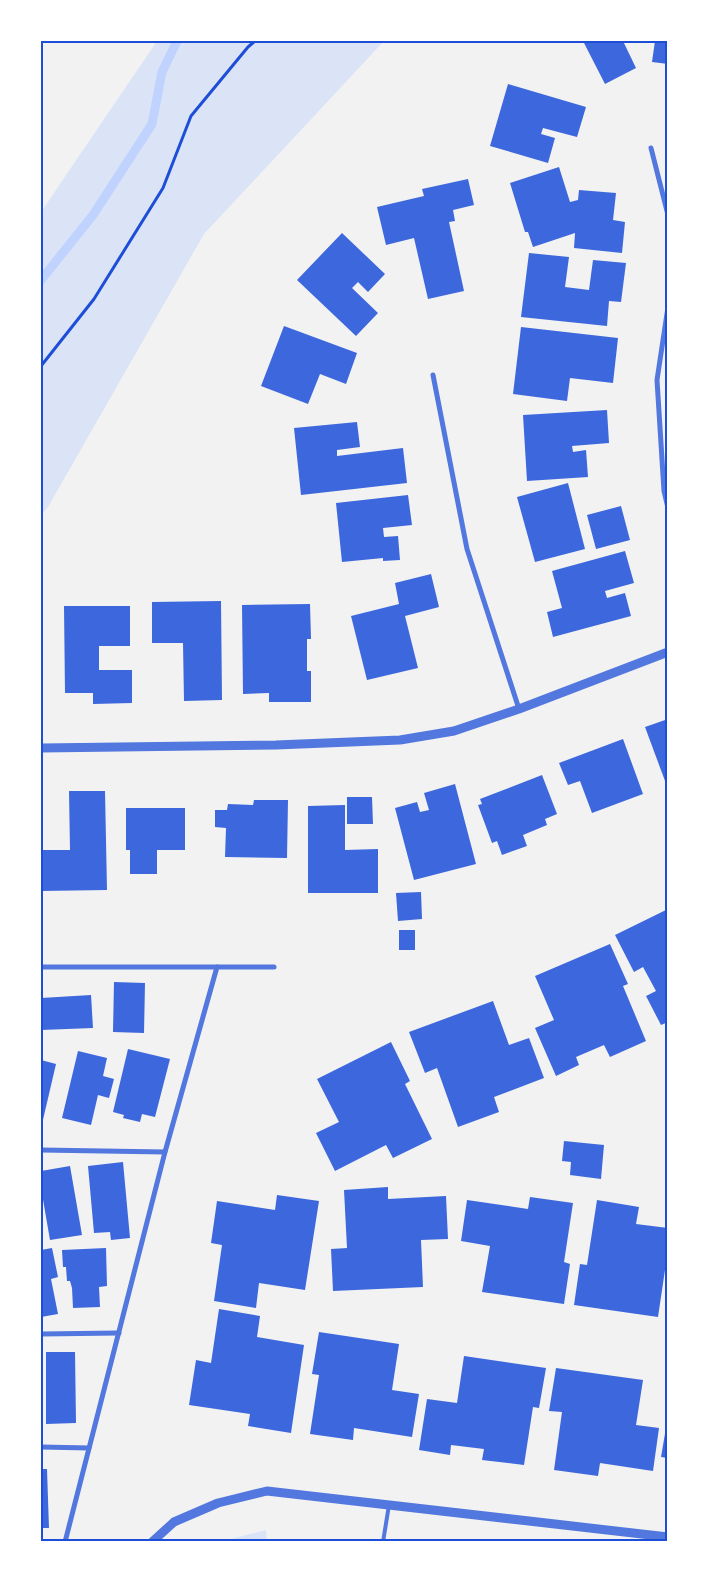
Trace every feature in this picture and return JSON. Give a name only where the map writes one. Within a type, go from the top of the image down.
[{"type":"street","points":[[651,148],[668,215]]},
{"type":"street","points":[[668,307],[657,380],[664,491],[668,508]]},
{"type":"street","points":[[434,375],[467,549],[519,709]]},
{"type":"street","points":[[41,748],[276,745],[400,740],[454,730],[519,709],[668,652]]},
{"type":"street","points":[[41,967],[274,966]]},
{"type":"street","points":[[65,1542],[164,1152],[217,967]]},
{"type":"street","points":[[41,1150],[164,1152]]},
{"type":"street","points":[[41,1334],[119,1332]]},
{"type":"street","points":[[41,1447],[89,1448]]},
{"type":"street","points":[[152,1542],[174,1522],[218,1503],[267,1491],[668,1537]]},
{"type":"lane","points":[[384,1542],[389,1505]]},
{"type":"path","points":[[41,366],[94,298],[163,188],[192,116],[255,41]]},
{"type":"shaded area","points":[[157,41],[384,41],[204,234],[48,507],[41,515],[41,212]]},
{"type":"shaded area","points":[[266,1530],[267,1542],[219,1542]]},
{"type":"building","points":[[583,41],[623,41],[636,68],[605,84]]},
{"type":"building","points":[[655,41],[668,41],[668,64],[652,62]]},
{"type":"building","points":[[508,84],[586,107],[577,137],[543,128],[541,134],[555,138],[548,163],[490,146]]},
{"type":"building","points":[[559,167],[570,202],[578,200],[579,190],[616,193],[613,220],[625,222],[622,253],[574,248],[575,233],[533,247],[528,232],[525,232],[510,183]]},
{"type":"building","points":[[468,179],[474,205],[453,210],[455,221],[449,222],[464,291],[428,299],[414,238],[386,245],[377,207],[424,196],[422,189]]},
{"type":"building","points":[[342,233],[385,274],[368,292],[358,282],[352,288],[378,313],[356,336],[297,280]]},
{"type":"building","points":[[529,253],[569,257],[565,287],[589,290],[593,260],[626,263],[621,302],[609,301],[607,326],[521,317]]},
{"type":"building","points":[[284,326],[357,353],[346,384],[320,374],[308,404],[261,386]]},
{"type":"building","points":[[521,327],[618,338],[613,383],[570,378],[567,401],[513,394]]},
{"type":"building","points":[[607,410],[609,443],[572,446],[573,452],[586,450],[588,477],[527,481],[523,415]]},
{"type":"building","points":[[357,422],[360,447],[337,450],[337,456],[403,448],[407,483],[301,495],[294,428]]},
{"type":"building","points":[[568,483],[585,549],[535,562],[517,497]]},
{"type":"building","points":[[408,495],[412,525],[383,528],[384,537],[398,536],[400,560],[383,561],[383,558],[342,562],[336,503]]},
{"type":"building","points":[[621,506],[630,540],[596,549],[587,515]]},
{"type":"building","points":[[625,551],[634,583],[605,591],[607,598],[625,593],[631,616],[553,637],[547,612],[562,608],[552,571]]},
{"type":"building","points":[[431,574],[439,607],[405,616],[418,668],[367,680],[351,616],[399,604],[395,583]]},
{"type":"building","points":[[221,601],[222,700],[184,701],[183,643],[152,643],[152,602]]},
{"type":"building","points":[[310,604],[311,639],[307,639],[307,671],[311,671],[311,702],[269,702],[269,693],[243,694],[242,605]]},
{"type":"building","points":[[64,606],[130,606],[130,646],[99,646],[99,670],[132,670],[132,703],[93,704],[93,693],[65,693]]},
{"type":"building","points":[[668,719],[668,789],[645,727]]},
{"type":"building","points":[[623,739],[643,794],[592,813],[580,781],[568,785],[559,763]]},
{"type":"building","points":[[542,775],[557,814],[545,819],[547,825],[523,835],[527,846],[502,855],[497,841],[492,843],[478,805],[482,804],[480,799]]},
{"type":"building","points":[[455,784],[476,864],[414,880],[395,808],[417,802],[420,812],[429,810],[424,793]]},
{"type":"building","points":[[69,791],[105,791],[107,890],[41,891],[41,850],[70,850]]},
{"type":"building","points":[[347,797],[372,797],[373,824],[347,824]]},
{"type":"building","points":[[254,800],[288,800],[287,858],[225,857],[226,828],[215,827],[215,810],[227,810],[228,804],[253,805]]},
{"type":"building","points":[[345,805],[345,850],[378,849],[378,893],[308,893],[308,806]]},
{"type":"building","points":[[126,808],[185,808],[185,850],[157,850],[157,874],[130,874],[130,850],[126,850]]},
{"type":"building","points":[[421,892],[422,919],[398,921],[396,893]]},
{"type":"building","points":[[668,909],[668,1022],[661,1025],[646,996],[656,991],[643,967],[634,972],[615,935]]},
{"type":"building","points":[[399,930],[415,930],[415,950],[399,950]]},
{"type":"building","points":[[610,944],[628,984],[623,986],[646,1041],[610,1057],[604,1045],[576,1057],[579,1065],[556,1076],[535,1028],[554,1020],[535,976]]},
{"type":"building","points":[[114,982],[145,983],[144,1033],[113,1032]]},
{"type":"building","points":[[91,995],[93,1028],[41,1030],[41,998]]},
{"type":"building","points":[[493,1001],[509,1045],[529,1038],[544,1078],[494,1097],[499,1112],[458,1127],[437,1068],[425,1073],[409,1032]]},
{"type":"building","points":[[391,1042],[410,1081],[405,1084],[432,1139],[393,1158],[386,1145],[335,1171],[316,1133],[339,1122],[317,1079]]},
{"type":"building","points":[[128,1049],[170,1059],[155,1117],[142,1114],[140,1122],[123,1118],[124,1115],[113,1112]]},
{"type":"building","points":[[78,1051],[107,1058],[103,1076],[114,1079],[109,1098],[98,1095],[91,1125],[62,1118]]},
{"type":"building","points":[[41,1060],[56,1064],[42,1124],[41,1124]]},
{"type":"building","points":[[564,1141],[604,1145],[601,1179],[570,1175],[571,1162],[562,1161]]},
{"type":"building","points":[[123,1162],[130,1238],[111,1240],[110,1232],[94,1233],[88,1166]]},
{"type":"building","points":[[70,1166],[82,1235],[50,1240],[41,1188],[41,1171]]},
{"type":"building","points":[[388,1187],[388,1199],[446,1196],[448,1239],[421,1240],[423,1287],[333,1291],[331,1249],[347,1248],[344,1190]]},
{"type":"building","points":[[277,1195],[319,1201],[305,1290],[259,1283],[256,1308],[214,1301],[222,1245],[211,1243],[217,1201],[275,1210]]},
{"type":"building","points":[[530,1197],[573,1203],[564,1262],[570,1264],[564,1304],[482,1292],[490,1246],[461,1241],[467,1200],[528,1209]]},
{"type":"building","points":[[597,1200],[639,1207],[636,1224],[668,1228],[668,1271],[665,1270],[658,1317],[574,1305],[580,1264],[587,1265]]},
{"type":"building","points":[[52,1248],[58,1277],[51,1279],[58,1314],[41,1317],[41,1250]]},
{"type":"building","points":[[106,1248],[107,1286],[99,1287],[100,1307],[73,1308],[72,1288],[70,1281],[67,1281],[66,1267],[63,1267],[62,1250]]},
{"type":"building","points":[[219,1309],[260,1316],[257,1337],[304,1345],[291,1433],[248,1426],[250,1414],[189,1405],[196,1360],[211,1363]]},
{"type":"building","points":[[319,1332],[399,1344],[392,1390],[419,1394],[412,1437],[354,1428],[353,1440],[310,1434],[319,1375],[312,1374]]},
{"type":"building","points":[[46,1352],[75,1352],[76,1423],[46,1424]]},
{"type":"building","points":[[464,1356],[546,1368],[539,1408],[533,1407],[524,1465],[482,1460],[484,1449],[451,1445],[450,1455],[419,1450],[427,1399],[457,1403]]},
{"type":"building","points":[[556,1368],[643,1380],[636,1425],[659,1428],[653,1471],[600,1463],[598,1476],[554,1470],[562,1412],[549,1411]]},
{"type":"building","points":[[668,1422],[668,1458],[661,1457]]},
{"type":"building","points":[[41,1469],[47,1469],[49,1528],[41,1528]]},
{"type":"waterway","points":[[41,280],[93,215],[152,124],[162,72],[177,41]]}]
